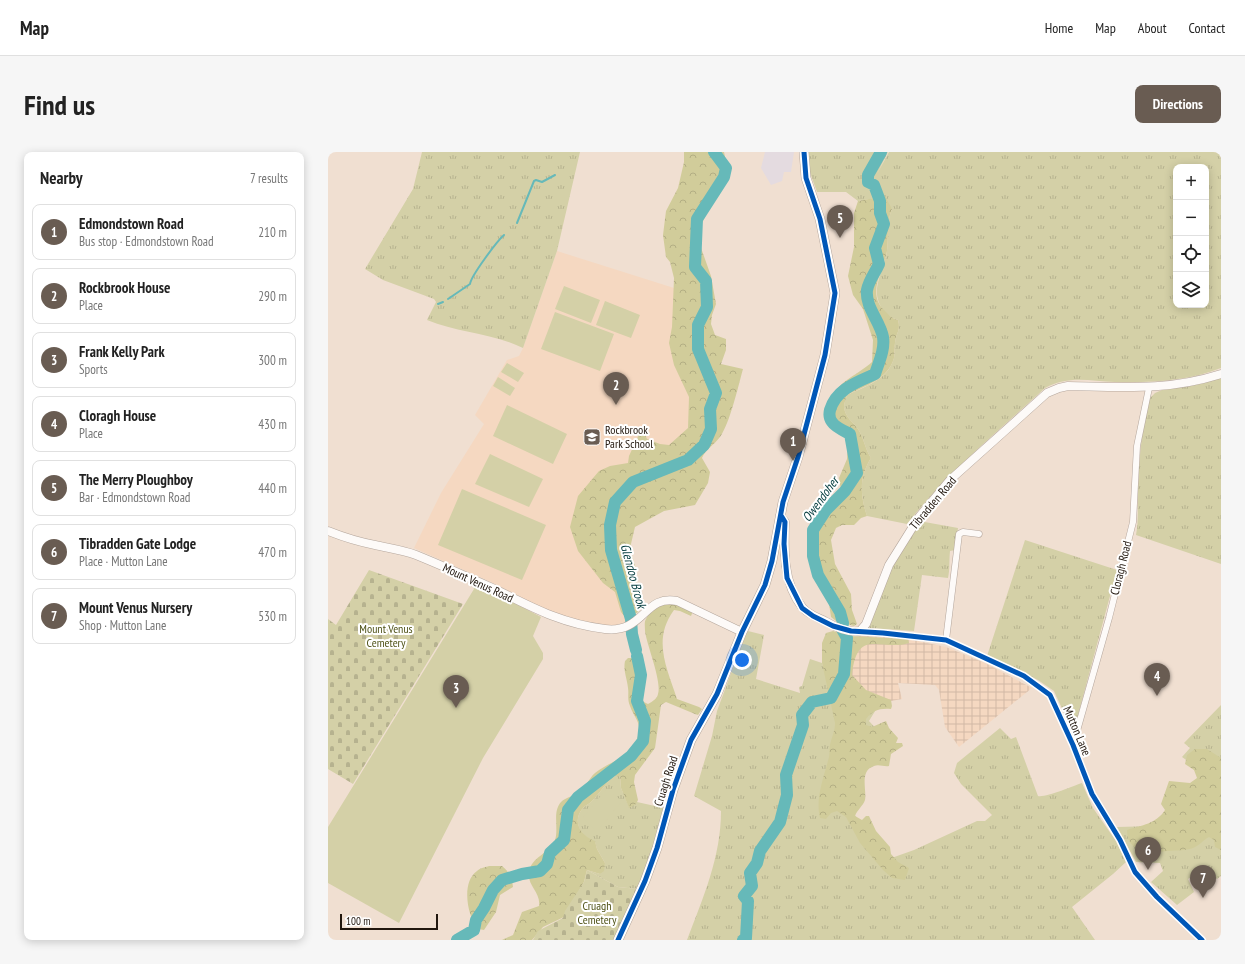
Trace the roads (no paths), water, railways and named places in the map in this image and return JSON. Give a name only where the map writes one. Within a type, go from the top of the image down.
[{"type":"main road","name":"Cruagh Road","points":[[618,940],[645,881],[657,848],[683,758],[691,740],[717,694],[742,632],[765,585],[772,562],[780,516],[826,355],[835,304],[835,293],[820,219],[806,178],[804,152]]},
{"type":"street","name":"Tibradden Road","points":[[860,631],[864,628],[889,565],[919,517],[950,480],[1047,394],[1059,388],[1068,386],[1149,388],[1180,385],[1221,374]]},
{"type":"street","name":"Cloragh Road","points":[[1073,745],[1125,557],[1133,522],[1137,446],[1149,388]]},
{"type":"street","points":[[780,516],[785,522],[784,544],[787,578],[802,608],[813,616],[833,626],[851,631],[860,631]]},
{"type":"street","name":"Mount Venus Road","points":[[328,532],[351,540],[414,554],[477,581],[539,612],[558,618],[605,629],[619,629],[637,621],[660,600],[672,600],[742,632]]},
{"type":"street","points":[[946,640],[959,534],[963,532],[979,534]]},
{"type":"street","name":"Mutton Lane","points":[[860,631],[946,640],[1024,676],[1050,695],[1073,745],[1092,794],[1120,840],[1135,872],[1202,940]]},
{"type":"waterway","name":"Glendoo Brook","points":[[636,650],[632,634],[631,619],[611,550],[610,525],[615,502],[633,482],[688,460],[704,445],[711,429],[710,409],[716,393],[698,349],[698,325],[707,307],[706,281],[695,267],[697,219],[724,177],[726,168],[714,152]]},
{"type":"waterway","name":"Owendoher","points":[[743,940],[746,938],[748,901],[744,896],[752,886],[750,873],[757,863],[760,851],[780,822],[787,795],[786,775],[803,725],[802,715],[812,702],[831,698],[844,674],[847,638],[842,629],[843,623],[840,612],[818,575],[813,556],[813,530],[826,510],[845,491],[857,473],[850,434],[833,424],[829,414],[830,410],[833,403],[842,391],[854,383],[875,374],[882,351],[883,337],[879,325],[870,308],[867,296],[869,283],[879,264],[875,248],[884,224],[880,213],[880,201],[874,185],[868,182],[868,175],[881,152]]},
{"type":"waterway","points":[[517,223],[534,181],[536,180],[542,182],[555,175]]},
{"type":"waterway","points":[[448,299],[470,284],[471,280],[485,259],[504,235]]},
{"type":"waterway","points":[[438,304],[443,302]]},
{"type":"waterway","name":"Glendoo Brook","points":[[457,940],[474,930],[476,920],[493,890],[502,880],[522,874],[540,871],[547,864],[550,853],[564,840],[568,810],[578,797],[631,756],[643,741],[645,721],[637,701],[641,675],[637,656]]},
{"type":"place","name":"The Merry Ploughboy","points":[[840,238]]},
{"type":"place","name":"Rockbrook House","points":[[616,405]]},
{"type":"place","name":"Rockbrook Park School","points":[[592,437]]},
{"type":"place","name":"Edmondstown Road","points":[[793,461]]},
{"type":"place","name":"Cloragh House","points":[[1157,696]]},
{"type":"place","name":"Frank Kelly Park","points":[[456,708]]},
{"type":"place","name":"Tibradden Gate Lodge","points":[[1148,870]]},
{"type":"place","name":"Mount Venus Nursery","points":[[1203,898]]},
{"type":"park label","name":"Mount Venus Cemetery","points":[[386,636]]},
{"type":"park label","name":"Cruagh Cemetery","points":[[597,913]]}]
